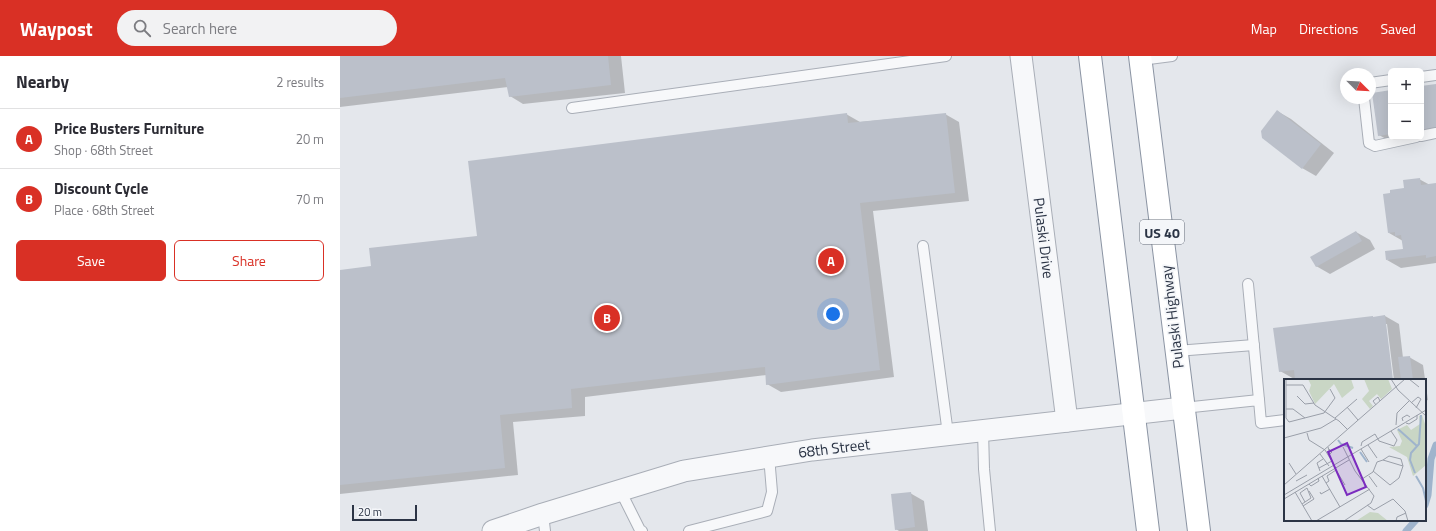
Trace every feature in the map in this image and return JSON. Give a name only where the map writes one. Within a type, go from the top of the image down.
[{"type":"highway","points":[[1090,56],[1148,531]]},
{"type":"highway","name":"Pulaski Highway","points":[[1140,58],[1198,531]]},
{"type":"street","name":"Pulaski Drive","points":[[1021,56],[1067,421]]},
{"type":"street","name":"68th Street","points":[[493,531],[544,522],[620,490],[684,472],[769,456],[948,434],[1183,408]]},
{"type":"lane","points":[[572,108],[946,56]]},
{"type":"lane","points":[[1140,58],[1172,56]]},
{"type":"lane","points":[[1424,77],[1436,75]]},
{"type":"lane","points":[[1376,82],[1388,80]]},
{"type":"lane","points":[[1365,104],[1369,143],[1375,146],[1402,140]]},
{"type":"lane","points":[[1424,135],[1436,133]]},
{"type":"lane","points":[[924,246],[948,434]]},
{"type":"lane","points":[[1248,284],[1261,423],[1284,420]]},
{"type":"lane","points":[[1176,351],[1254,345]]},
{"type":"lane","points":[[1183,408],[1259,400]]},
{"type":"lane","points":[[983,430],[984,469],[990,531]]},
{"type":"lane","points":[[689,531],[766,510],[772,492],[769,456]]},
{"type":"lane","points":[[620,490],[640,530],[642,531]]},
{"type":"building","points":[[340,56],[608,56],[611,85],[509,97],[505,78],[340,98]]},
{"type":"building","points":[[1436,84],[1436,128],[1424,130],[1424,86]]},
{"type":"building","points":[[1388,90],[1388,134],[1378,136],[1374,104],[1376,104],[1376,92]]},
{"type":"building","points":[[1277,110],[1321,144],[1302,169],[1262,138],[1261,131]]},
{"type":"building","points":[[847,113],[848,123],[946,113],[955,193],[860,203],[880,370],[766,385],[765,367],[571,389],[572,408],[500,415],[505,468],[340,485],[340,270],[371,266],[369,248],[477,236],[468,161]]},
{"type":"building","points":[[1420,178],[1421,185],[1436,183],[1436,256],[1426,258],[1426,255],[1386,260],[1385,251],[1403,249],[1401,235],[1395,236],[1395,232],[1388,233],[1383,194],[1390,193],[1390,190],[1404,188],[1403,180]]},
{"type":"building","points":[[1356,231],[1362,241],[1316,267],[1310,257]]},
{"type":"building","points":[[1385,315],[1393,379],[1295,379],[1294,370],[1279,372],[1273,328]]},
{"type":"building","points":[[1410,356],[1413,379],[1401,379],[1398,357]]},
{"type":"building","points":[[911,492],[915,527],[895,530],[891,494]]},
{"type":"waterway","points":[[1426,502],[1428,495],[1431,459],[1436,445]]},
{"type":"waterway","points":[[1406,531],[1415,521]]},
{"type":"place","name":"Price Busters Furniture","points":[[831,261]]},
{"type":"place","name":"Discount Cycle","points":[[607,318]]}]
